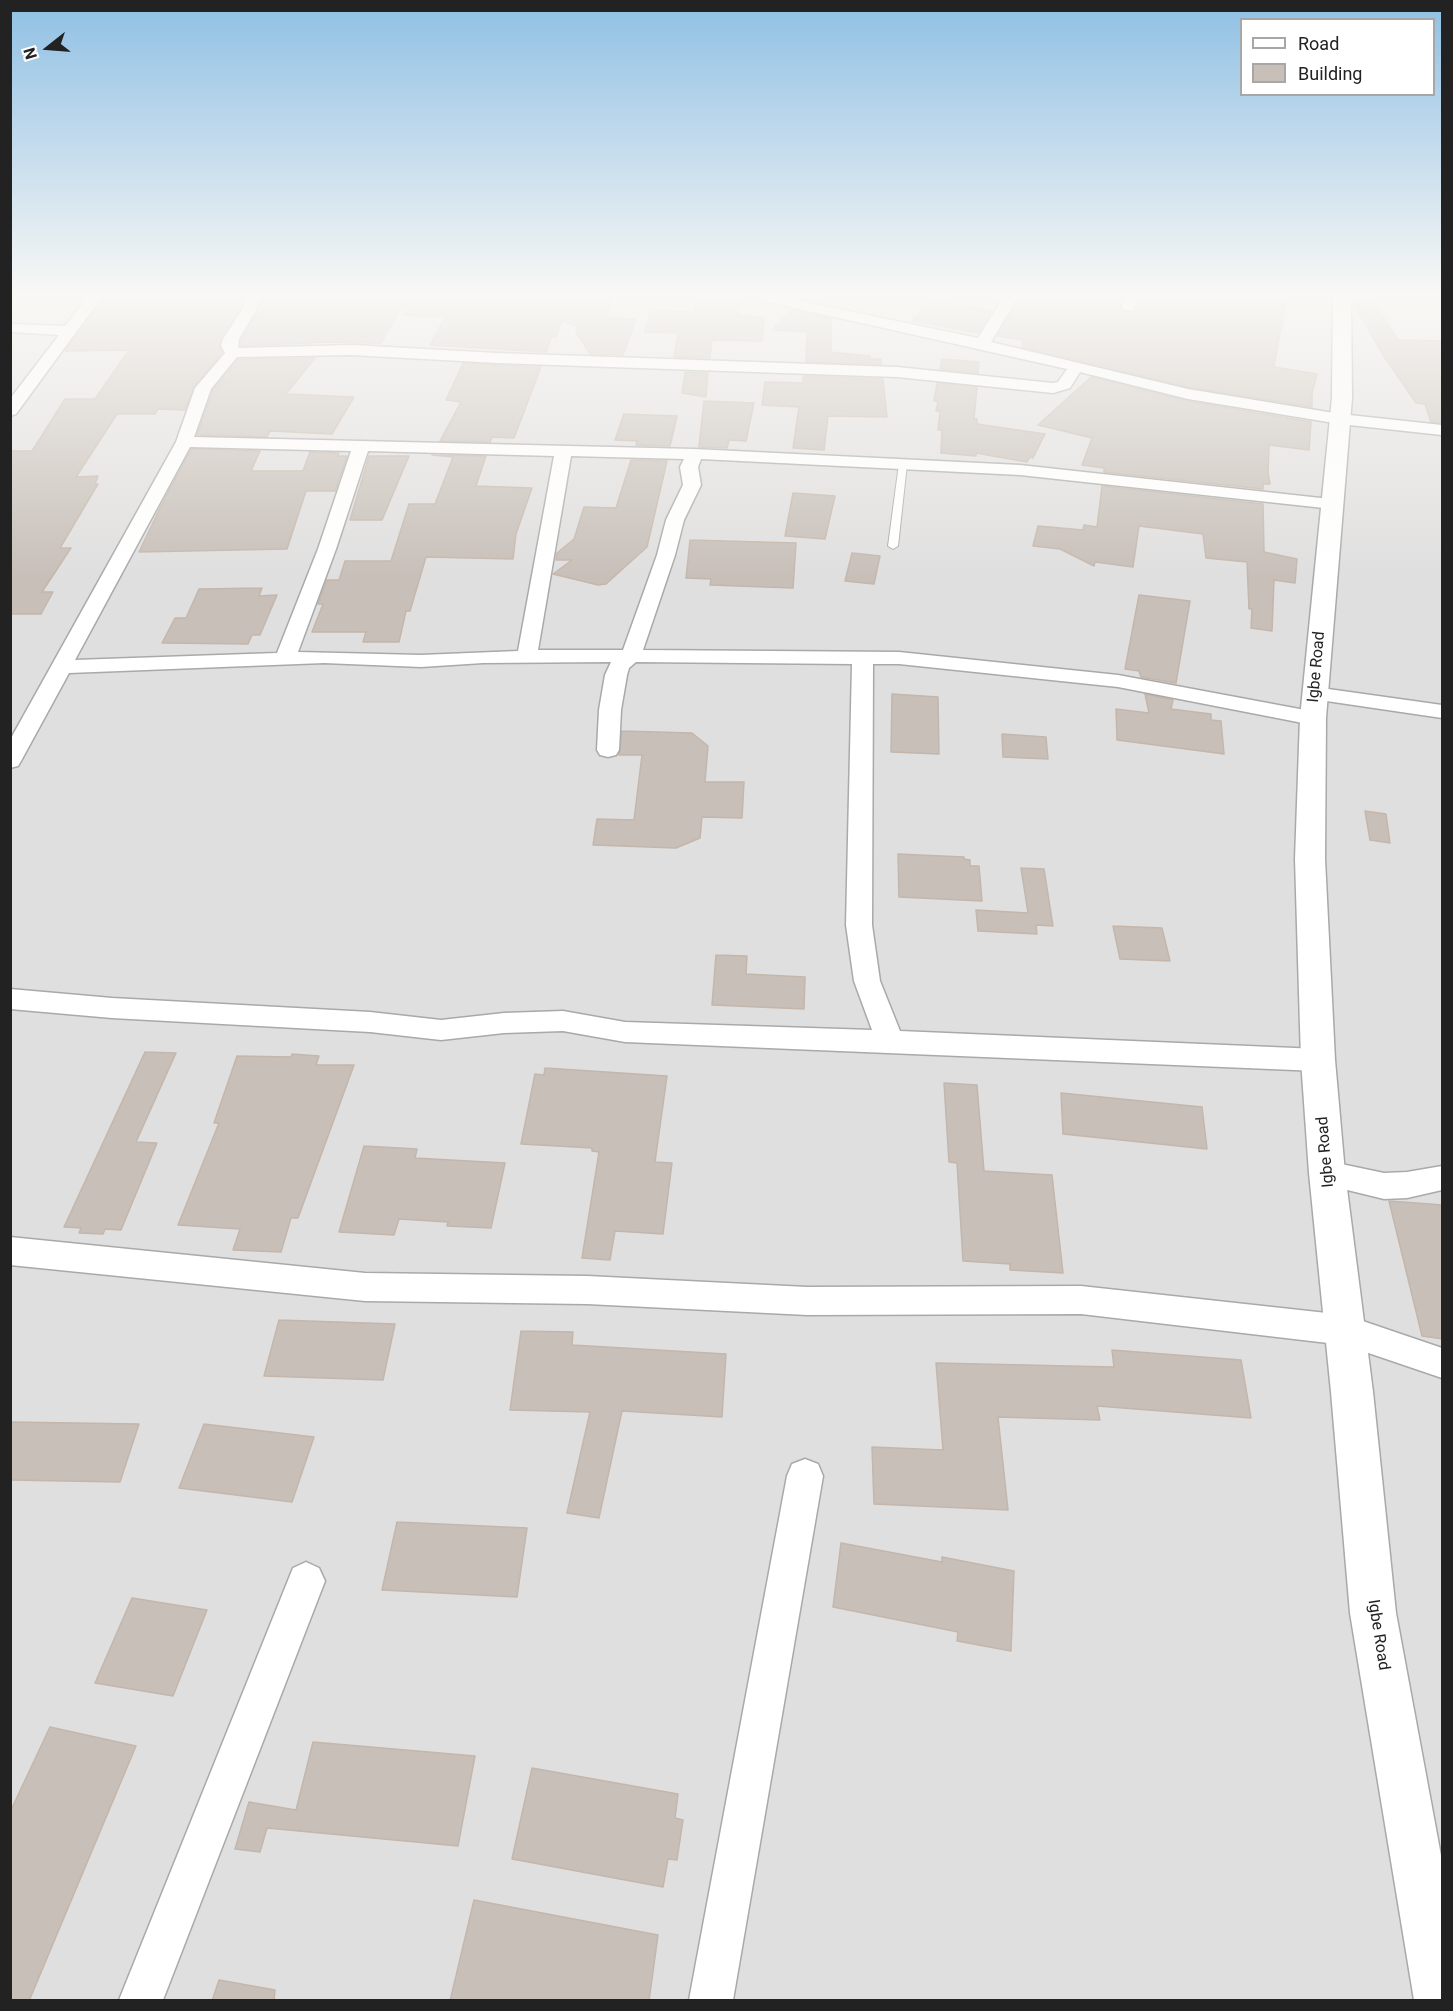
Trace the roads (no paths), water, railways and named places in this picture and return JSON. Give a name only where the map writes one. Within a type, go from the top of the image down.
[{"type":"street","points":[[10,761],[184,442],[202,392]]},
{"type":"street","points":[[1179,392],[1340,419],[1443,430]]},
{"type":"street","name":"Igbe Road","points":[[1340,392],[1333,504],[1314,706],[1310,858],[1318,1060],[1327,1173],[1373,1613],[1441,2001]]},
{"type":"street","points":[[184,442],[694,454],[1020,470],[1333,504]]},
{"type":"street","points":[[286,657],[327,549],[362,445]]},
{"type":"street","points":[[527,657],[564,450]]},
{"type":"street","points":[[608,750],[610,710],[616,675],[620,665],[631,656],[666,555],[675,520],[692,485],[689,467],[694,454]]},
{"type":"street","points":[[62,667],[286,657],[421,661],[631,656],[936,660],[1314,706],[1443,712]]},
{"type":"street","points":[[862,659],[859,925],[867,981],[890,1041]]},
{"type":"street","points":[[10,999],[112,1008],[370,1022],[441,1030],[504,1023],[563,1021],[625,1032],[1318,1060]]},
{"type":"street","points":[[1327,1173],[1384,1186],[1407,1185],[1443,1178]]},
{"type":"street","points":[[10,1251],[364,1287],[587,1290],[807,1301],[1081,1300],[1345,1330],[1443,1363]]},
{"type":"street","points":[[711,2001],[805,1476]]},
{"type":"street","points":[[141,2001],[306,1581]]},
{"type":"lane","points":[[893,546],[903,464]]}]
